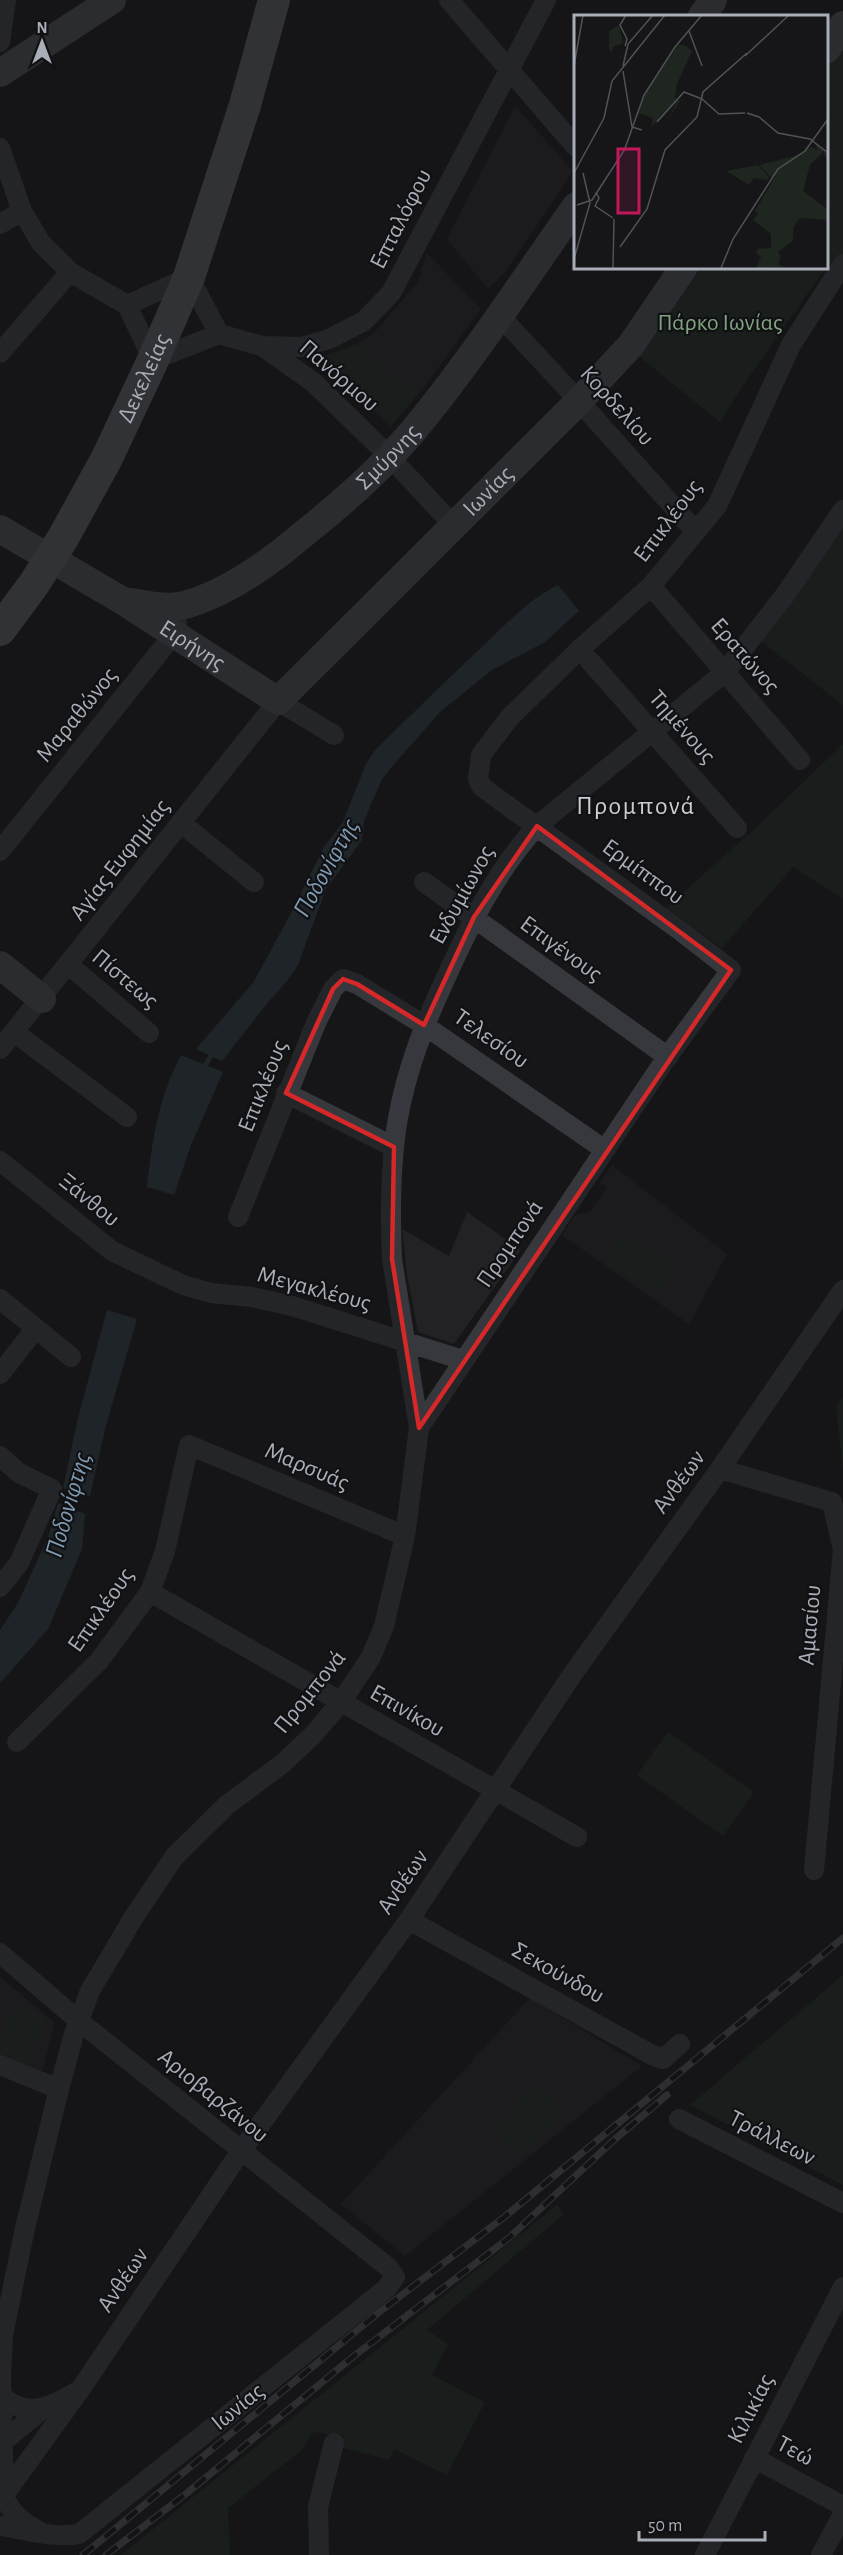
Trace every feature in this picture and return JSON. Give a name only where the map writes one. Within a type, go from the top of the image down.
[{"type":"main road","name":"Δεκελείας","points":[[0,630],[50,560],[107,458],[153,360],[189,277],[245,105],[274,0]]},
{"type":"main road","name":"Δεκελείας","points":[[245,105],[276,44],[292,0]]},
{"type":"street","points":[[0,42],[6,0]]},
{"type":"street","points":[[0,73],[112,0]]},
{"type":"street","points":[[449,0],[574,145]]},
{"type":"street","name":"Επταλόφου","points":[[219,334],[262,346],[301,347],[329,339],[364,321],[391,293],[546,0]]},
{"type":"street","points":[[703,15],[713,0]]},
{"type":"street","points":[[828,47],[843,25]]},
{"type":"street","points":[[0,148],[22,210],[41,243],[70,272],[127,305],[153,360],[219,334],[189,277],[127,305]]},
{"type":"street","name":"Σμύρνης","points":[[123,601],[154,607],[184,605],[245,577],[278,556],[334,509],[422,421],[574,209]]},
{"type":"street","points":[[0,224],[22,210]]},
{"type":"street","name":"Επικλέους","points":[[478,767],[487,745],[510,717],[580,649],[651,586],[717,506],[791,345],[843,264]]},
{"type":"street","name":"Ιωνίας","points":[[278,701],[579,400],[631,345],[682,268]]},
{"type":"street","points":[[0,353],[70,272]]},
{"type":"street","name":"Κορδελίου","points":[[499,315],[579,400],[696,532]]},
{"type":"street","name":"Πανόρμου","points":[[262,346],[313,382],[389,456],[454,526]]},
{"type":"street","name":"Ενδυμίωνος","points":[[418,1428],[391,1239],[394,1147],[404,1090],[424,1024],[474,917],[521,843],[537,826],[725,672],[785,595],[843,510]]},
{"type":"street","name":"Ειρήνης","points":[[0,529],[123,601],[334,735]]},
{"type":"street","name":"Ερατώνος","points":[[651,586],[800,760]]},
{"type":"street","name":"Μαραθώνος","points":[[0,851],[174,634],[184,605]]},
{"type":"street","name":"Τημένους","points":[[589,660],[737,828]]},
{"type":"street","name":"Αγίας Ευφημίας","points":[[0,1048],[42,999],[278,701]]},
{"type":"street","name":"Ερμίππου","points":[[478,767],[478,778],[482,788],[731,970]]},
{"type":"street","points":[[181,823],[254,882]]},
{"type":"street","name":"Επιγένους","points":[[424,882],[668,1057]]},
{"type":"street","points":[[0,964],[42,999]]},
{"type":"street","name":"Πίστεως","points":[[69,965],[149,1033]]},
{"type":"street","name":"Προμπονά","points":[[2,2498],[3,2334],[24,2228],[59,2089],[90,1991],[175,1856],[228,1804],[282,1764],[312,1736],[341,1702],[371,1657],[384,1626],[405,1536],[418,1428],[604,1150],[731,970]]},
{"type":"street","name":"Επικλέους","points":[[238,1217],[286,1093],[329,998],[343,979]]},
{"type":"street","name":"Τελεσίου","points":[[343,979],[357,984],[424,1024],[604,1150]]},
{"type":"street","points":[[14,1032],[127,1117]]},
{"type":"street","points":[[286,1093],[394,1147]]},
{"type":"street","name":"Ξάνθου","points":[[0,1161],[112,1251],[152,1270]]},
{"type":"street","name":"Μεγακλέους","points":[[152,1270],[192,1288],[292,1306],[463,1360]]},
{"type":"street","name":"Ανθέων","points":[[2,2498],[80,2390],[241,2151],[409,1920],[572,1675],[720,1469],[843,1290]]},
{"type":"street","points":[[0,1299],[71,1358]]},
{"type":"street","points":[[0,1374],[36,1328]]},
{"type":"street","name":"Επικλέους","points":[[17,1742],[99,1661],[150,1592],[165,1551],[189,1445]]},
{"type":"street","name":"Μαρσυάς","points":[[189,1445],[405,1536]]},
{"type":"street","points":[[0,1456],[20,1473],[52,1489],[19,1563],[0,1587]]},
{"type":"street","name":"Αμασίου","points":[[720,1469],[832,1502],[843,1550],[814,1870]]},
{"type":"street","name":"Επινίκου","points":[[150,1592],[576,1837]]},
{"type":"street","name":"Σεκούνδου","points":[[409,1920],[652,2055],[663,2059],[680,2044]]},
{"type":"street","name":"Αριοβαρζάνου","points":[[0,1953],[79,2021],[389,2268],[395,2277]]},
{"type":"street","points":[[0,2065],[59,2089]]},
{"type":"street","name":"Τράλλεων","points":[[679,2119],[843,2203]]},
{"type":"street","name":"Ιωνίας","points":[[39,2531],[50,2535],[79,2534],[387,2288],[395,2277]]},
{"type":"street","name":"Κιλικίας","points":[[705,2555],[843,2287]]},
{"type":"street","points":[[1,2381],[15,2405],[34,2410],[44,2408]]},
{"type":"street","points":[[1,2443],[44,2408],[80,2390]]},
{"type":"street","points":[[319,2555],[320,2499],[334,2443]]},
{"type":"street","name":"Τεώ","points":[[754,2458],[843,2506]]},
{"type":"street","points":[[2,2498],[22,2522],[39,2531]]},
{"type":"street","points":[[821,2555],[843,2514]]},
{"type":"street","points":[[0,2526],[39,2531]]},
{"type":"street","points":[[0,2540],[24,2538],[39,2531]]},
{"type":"highlighted area","points":[[537,826],[731,970],[419,1428],[392,1259],[394,1147],[286,1093],[333,989],[343,979],[357,984],[424,1025],[474,917]]},
{"type":"shaded area","points":[[515,106],[573,171],[506,271],[488,289],[447,239]]},
{"type":"shaded area","points":[[427,253],[481,309],[422,390],[411,382],[400,384],[357,344],[374,333],[418,282]]},
{"type":"shaded area","points":[[612,1165],[727,1254],[689,1324],[562,1235],[575,1215],[590,1212],[607,1188],[600,1182]]},
{"type":"shaded area","points":[[467,1212],[521,1250],[454,1344],[418,1332],[407,1275],[402,1229],[449,1256]]},
{"type":"shaded area","points":[[0,1977],[54,2022],[42,2073],[0,2057]]},
{"type":"shaded area","points":[[530,1998],[642,2066],[405,2256],[341,2204]]},
{"type":"green space","name":"Πάρκο Ιωνίας","points":[[843,33],[843,253],[828,266],[828,57]]},
{"type":"green space","name":"Πάρκο Ιωνίας","points":[[690,268],[826,268],[720,422],[635,353]]},
{"type":"green space","points":[[357,344],[400,383],[411,382],[422,390],[391,426],[317,361]]},
{"type":"green space","points":[[843,527],[843,705],[757,638]]},
{"type":"green space","points":[[843,744],[843,899],[793,867],[722,948],[666,908],[762,822]]},
{"type":"green space","points":[[624,1234],[676,1268],[658,1295],[606,1261]]},
{"type":"green space","points":[[843,1397],[843,1469],[836,1406]]},
{"type":"green space","points":[[668,1732],[754,1792],[723,1836],[637,1775]]},
{"type":"green space","points":[[843,1975],[843,2185],[690,2105]]},
{"type":"green space","points":[[16,2005],[47,2017],[27,2067],[0,2056],[0,2047]]},
{"type":"green space","points":[[536,2085],[564,2111],[522,2156],[494,2131]]},
{"type":"green space","points":[[557,2205],[564,2214],[427,2330],[448,2344],[432,2375],[485,2402],[447,2475],[395,2449],[388,2460],[341,2447],[344,2436],[313,2432],[302,2450],[228,2508],[230,2555],[121,2555]]},
{"type":"water","points":[[558,585],[579,611],[545,642],[492,670],[440,712],[389,770],[381,781],[364,821],[362,840],[326,889],[298,965],[287,981],[222,1061],[196,1049],[253,983],[324,847],[343,822],[366,764],[375,750],[512,618],[529,603]]},
{"type":"water","points":[[181,1055],[223,1072],[191,1145],[174,1195],[147,1187],[151,1152],[162,1103]]},
{"type":"water","points":[[107,1310],[137,1319],[106,1425],[90,1496],[63,1488],[78,1418]]},
{"type":"water","points":[[58,1503],[85,1514],[82,1549],[48,1629],[0,1683],[0,1630],[18,1603],[48,1537]]},
{"type":"waterway","name":"Ποδονίφτης","points":[[203,1069],[214,1051]]},
{"type":"waterway","name":"Ποδονίφτης","points":[[68,1514],[75,1486]]},
{"type":"railway","points":[[83,2555],[378,2313],[503,2218],[843,1938]]},
{"type":"railway","points":[[106,2555],[187,2493],[354,2356],[510,2237],[614,2140],[667,2095]]},
{"type":"district","name":"Προμπονά","points":[[636,806]]}]
